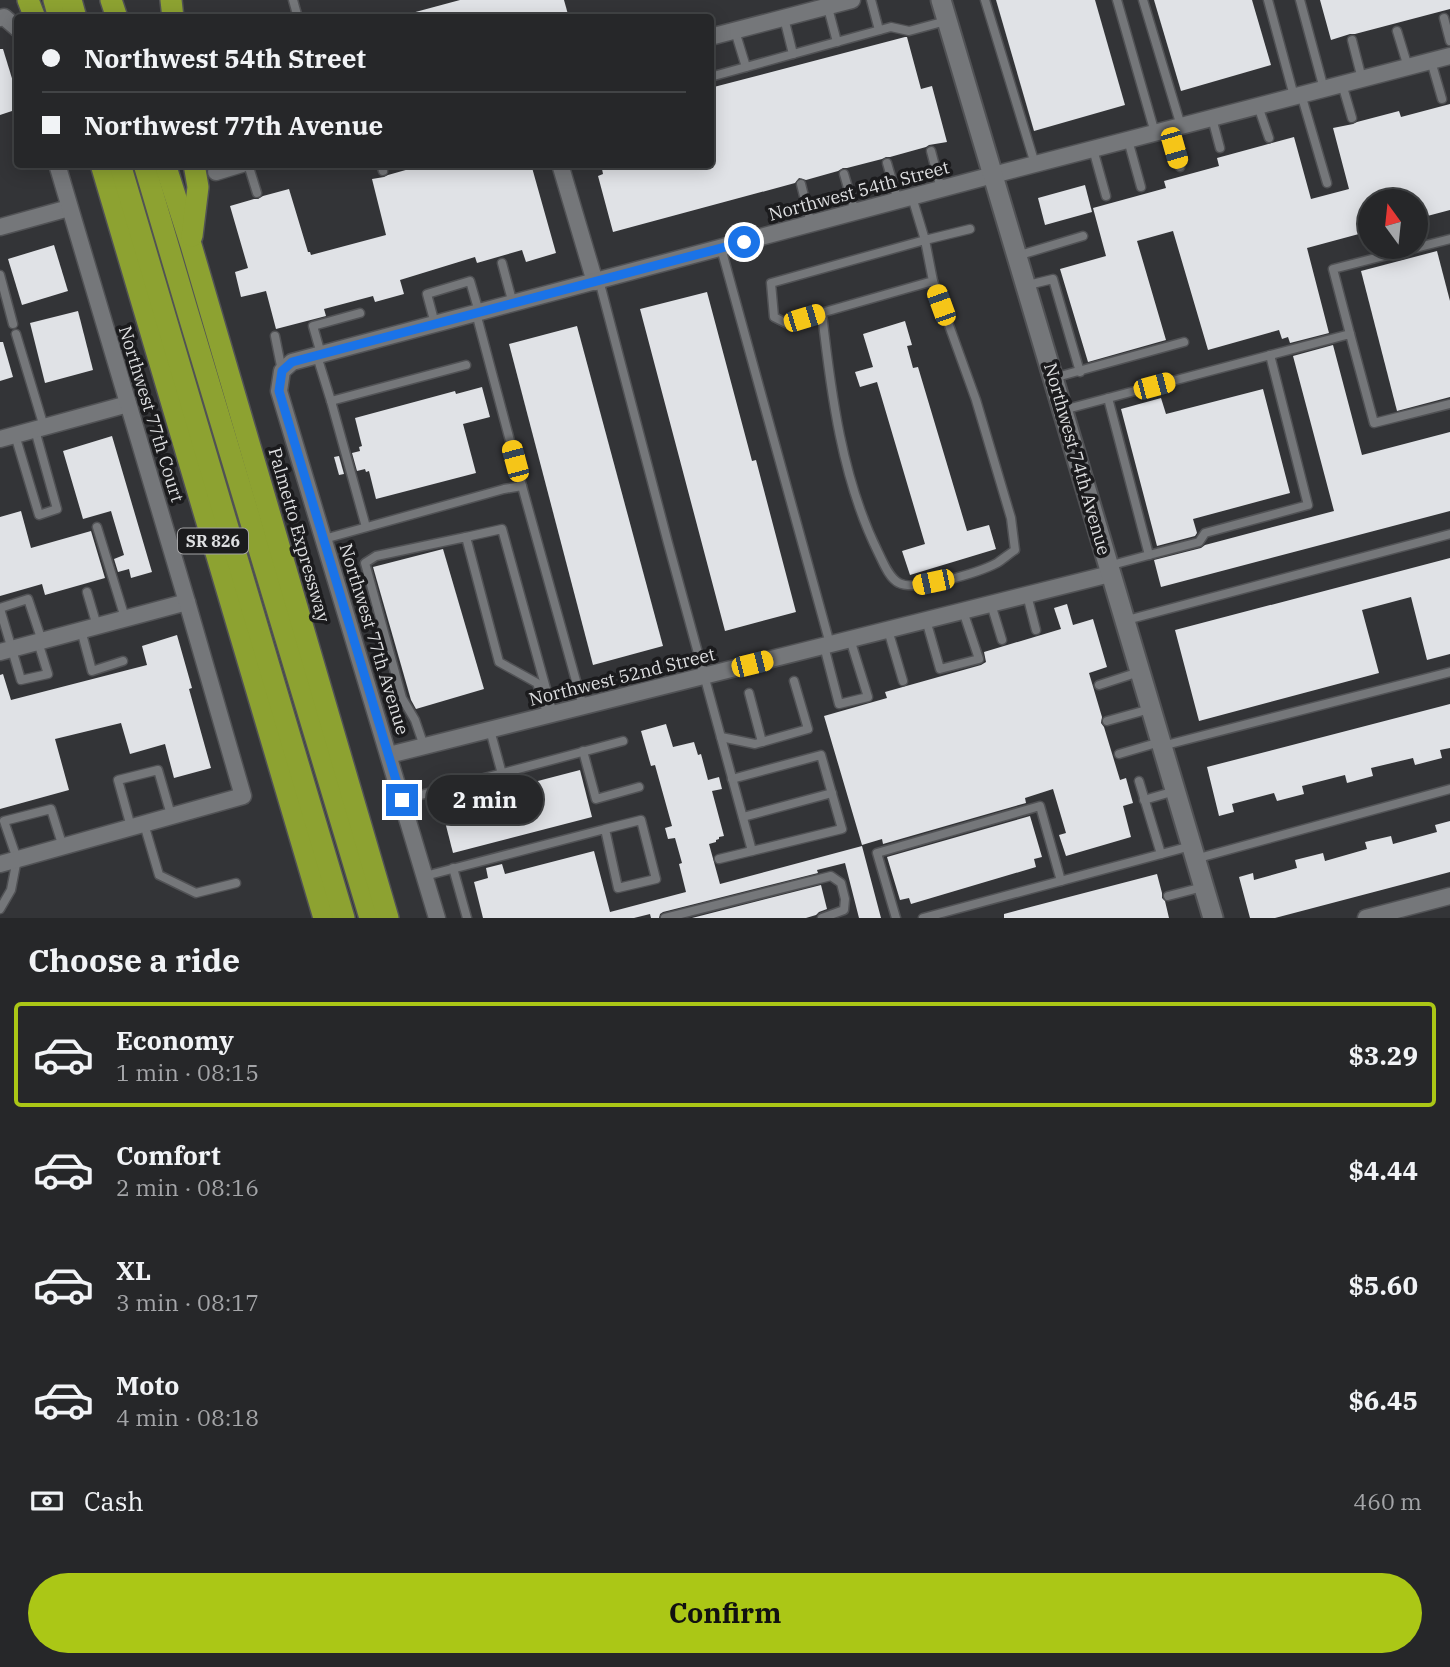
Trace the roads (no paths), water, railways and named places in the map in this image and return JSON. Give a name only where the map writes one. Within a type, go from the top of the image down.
[{"type":"highway","name":"SR 826","points":[[102,168],[324,918]]},
{"type":"highway","points":[[121,168],[344,918]]},
{"type":"highway","points":[[145,168],[370,918]]},
{"type":"highway","name":"Palmetto Expressway","points":[[166,168],[388,918]]},
{"type":"highway","points":[[191,245],[198,187],[195,168]]},
{"type":"street","points":[[714,36],[784,18],[827,3],[852,0]]},
{"type":"street","name":"Northwest 74th Avenue","points":[[941,0],[1213,918]]},
{"type":"street","name":"Northwest 54th Street","points":[[282,371],[292,362],[1450,56]]},
{"type":"street","name":"Northwest 77th Court","points":[[58,168],[243,796],[171,816]]},
{"type":"street","points":[[216,172],[230,168]]},
{"type":"street","points":[[561,168],[597,281]]},
{"type":"street","points":[[0,227],[69,208]]},
{"type":"street","name":"Northwest 77th Avenue","points":[[282,371],[279,391],[437,918]]},
{"type":"street","points":[[7,437],[128,404]]},
{"type":"street","name":"Northwest 52nd Street","points":[[389,755],[1027,595],[1109,570]]},
{"type":"street","points":[[6,651],[187,601]]},
{"type":"street","points":[[0,864],[171,816]]},
{"type":"street","points":[[1366,918],[1450,896]]},
{"type":"lane","points":[[871,0],[879,30]]},
{"type":"lane","points":[[985,0],[1035,164]]},
{"type":"lane","points":[[1117,0],[1180,167]]},
{"type":"lane","points":[[1143,0],[1168,130]]},
{"type":"lane","points":[[1268,0],[1327,183]]},
{"type":"lane","points":[[1300,0],[1324,89]]},
{"type":"lane","points":[[827,3],[837,41]]},
{"type":"lane","points":[[784,18],[793,54]]},
{"type":"lane","points":[[1444,18],[1450,41]]},
{"type":"lane","points":[[714,76],[891,27],[909,31],[947,20]]},
{"type":"lane","points":[[734,31],[746,67]]},
{"type":"lane","points":[[1397,31],[1408,67]]},
{"type":"lane","points":[[1352,40],[1362,79]]},
{"type":"lane","points":[[1431,61],[1442,99]]},
{"type":"lane","points":[[1342,84],[1352,118]]},
{"type":"lane","points":[[1258,106],[1269,138]]},
{"type":"lane","points":[[1212,118],[1220,148]]},
{"type":"lane","points":[[1128,140],[1141,187]]},
{"type":"lane","points":[[1093,149],[1106,196]]},
{"type":"lane","points":[[931,151],[941,189]]},
{"type":"lane","points":[[822,313],[829,376],[847,466],[868,532],[886,568],[898,583],[914,586],[969,574],[997,563],[1015,550],[1011,518],[976,400],[933,281],[925,240],[887,163]]},
{"type":"lane","points":[[247,168],[257,193]]},
{"type":"lane","points":[[844,174],[855,212]]},
{"type":"lane","points":[[801,184],[811,224]]},
{"type":"lane","points":[[933,281],[786,323],[774,317],[771,283],[970,229]]},
{"type":"lane","points":[[1017,256],[1083,236]]},
{"type":"lane","points":[[1450,239],[1334,268],[1374,423],[1450,404]]},
{"type":"lane","points":[[722,248],[827,645],[839,704],[868,697],[850,639]]},
{"type":"lane","points":[[502,262],[513,304]]},
{"type":"lane","points":[[0,275],[13,324]]},
{"type":"lane","points":[[1026,286],[1053,279],[1080,372]]},
{"type":"lane","points":[[435,324],[427,294],[470,281],[522,486],[583,706]]},
{"type":"lane","points":[[597,281],[752,851]]},
{"type":"lane","points":[[360,313],[313,326],[366,527]]},
{"type":"lane","points":[[7,437],[39,514],[57,509],[16,334]]},
{"type":"lane","points":[[1063,410],[1350,334]]},
{"type":"lane","points":[[275,336],[282,371]]},
{"type":"lane","points":[[1053,378],[1184,342]]},
{"type":"lane","points":[[1109,570],[1149,555],[1199,542],[1205,533],[1308,505],[1270,355]]},
{"type":"lane","points":[[331,401],[466,365]]},
{"type":"lane","points":[[1108,398],[1149,555]]},
{"type":"lane","points":[[324,539],[522,486]]},
{"type":"lane","points":[[97,527],[125,618]]},
{"type":"lane","points":[[424,746],[415,720],[402,698],[365,563],[376,556],[502,529],[551,714]]},
{"type":"lane","points":[[1124,621],[1450,534]]},
{"type":"lane","points":[[466,537],[499,662],[537,683],[551,714]]},
{"type":"lane","points":[[87,592],[92,671],[123,661]]},
{"type":"lane","points":[[1027,595],[1036,630]]},
{"type":"lane","points":[[28,599],[40,641],[48,674],[21,680],[6,651],[0,608],[28,599]]},
{"type":"lane","points":[[991,604],[1002,640]]},
{"type":"lane","points":[[926,620],[940,669],[979,659],[963,611]]},
{"type":"lane","points":[[888,630],[902,681]]},
{"type":"lane","points":[[1099,685],[1139,672]]},
{"type":"lane","points":[[1119,754],[1450,672]]},
{"type":"lane","points":[[721,737],[755,744],[808,729],[794,681]]},
{"type":"lane","points":[[749,693],[762,742]]},
{"type":"lane","points":[[1107,721],[1150,709]]},
{"type":"lane","points":[[490,730],[502,774]]},
{"type":"lane","points":[[402,800],[623,741]]},
{"type":"lane","points":[[583,751],[596,799],[639,787]]},
{"type":"lane","points":[[719,859],[842,829],[821,755],[732,779]]},
{"type":"lane","points":[[171,816],[158,770],[118,780],[159,875],[197,893],[236,883]]},
{"type":"lane","points":[[1139,781],[1161,855]]},
{"type":"lane","points":[[923,918],[1161,855],[1193,853],[1450,789]]},
{"type":"lane","points":[[1144,800],[1175,791]]},
{"type":"lane","points":[[743,817],[832,793]]},
{"type":"lane","points":[[896,918],[877,853],[1040,806],[1061,881]]},
{"type":"lane","points":[[0,909],[11,890],[17,859],[4,821],[51,809],[63,846]]},
{"type":"lane","points":[[425,876],[453,868],[604,829],[641,820],[656,879],[618,888],[604,829]]},
{"type":"lane","points":[[453,868],[467,918]]},
{"type":"lane","points":[[665,918],[831,876],[841,883],[847,914],[822,918]]},
{"type":"lane","points":[[1168,896],[1203,887]]}]
